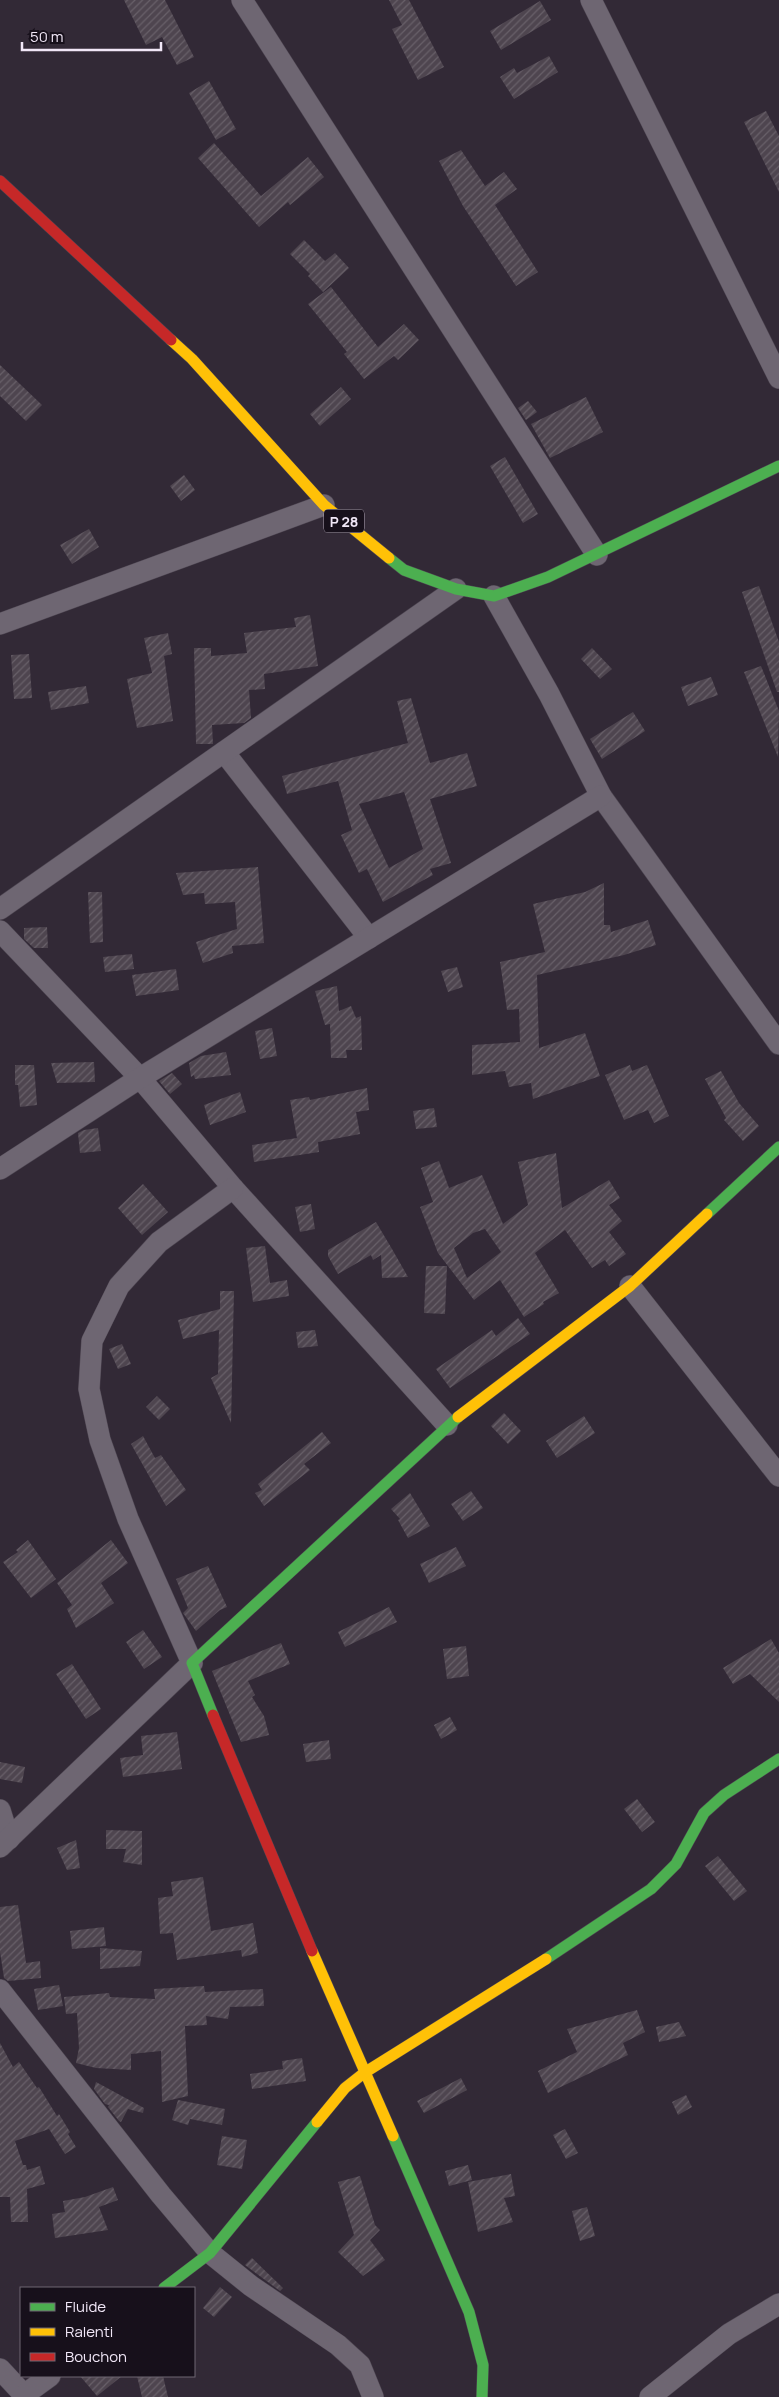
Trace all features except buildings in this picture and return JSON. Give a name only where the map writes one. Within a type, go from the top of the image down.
[{"type":"street","points":[[242,0],[596,555]]},
{"type":"street","points":[[591,0],[779,378]]},
{"type":"street","name":"P 28","points":[[0,181],[20,196],[192,359],[324,505],[404,570],[456,589],[494,596],[548,577],[779,466]]},
{"type":"street","points":[[0,624],[324,505]]},
{"type":"street","points":[[0,909],[456,589]]},
{"type":"street","points":[[494,596],[549,694],[601,796],[779,1044]]},
{"type":"street","points":[[224,752],[369,938]]},
{"type":"street","points":[[0,1169],[140,1078],[601,796]]},
{"type":"street","points":[[0,931],[140,1078],[233,1188],[447,1425]]},
{"type":"street","points":[[5,1843],[192,1663],[447,1425],[630,1286],[779,1147]]},
{"type":"street","points":[[233,1188],[159,1242],[119,1286],[92,1341],[90,1389],[100,1440],[128,1519],[192,1663],[286,1892],[469,2312],[482,2356],[484,2388],[482,2397]]},
{"type":"street","points":[[630,1286],[779,1476]]},
{"type":"street","points":[[165,2287],[210,2253],[345,2088],[364,2073],[539,1963],[651,1889],[676,1864],[704,1813],[724,1795],[779,1759]]},
{"type":"street","points":[[0,1810],[5,1843]]},
{"type":"street","points":[[0,1990],[161,2195],[210,2253],[251,2286],[338,2345],[360,2365],[373,2397]]},
{"type":"street","points":[[650,2397],[729,2334],[779,2304]]},
{"type":"street","points":[[0,2369],[25,2396],[49,2377]]},
{"type":"traffic: fast","points":[[389,558],[404,570],[456,589],[494,596],[548,577],[779,466]]},
{"type":"traffic: fast","points":[[707,1214],[779,1147]]},
{"type":"traffic: fast","points":[[213,1715],[192,1663],[458,1417]]},
{"type":"traffic: fast","points":[[546,1959],[651,1889],[676,1864],[704,1813],[724,1795],[779,1759]]},
{"type":"traffic: fast","points":[[165,2287],[210,2253],[317,2122]]},
{"type":"traffic: fast","points":[[393,2136],[469,2312],[483,2365],[482,2397]]},
{"type":"traffic: slow","points":[[171,340],[192,359],[324,505],[389,558]]},
{"type":"traffic: slow","points":[[458,1417],[630,1286],[707,1214]]},
{"type":"traffic: slow","points":[[312,1951],[393,2136]]},
{"type":"traffic: slow","points":[[317,2122],[345,2088],[364,2073],[546,1959]]},
{"type":"traffic: jam","points":[[0,181],[171,340]]},
{"type":"traffic: jam","points":[[213,1715],[312,1951]]}]
